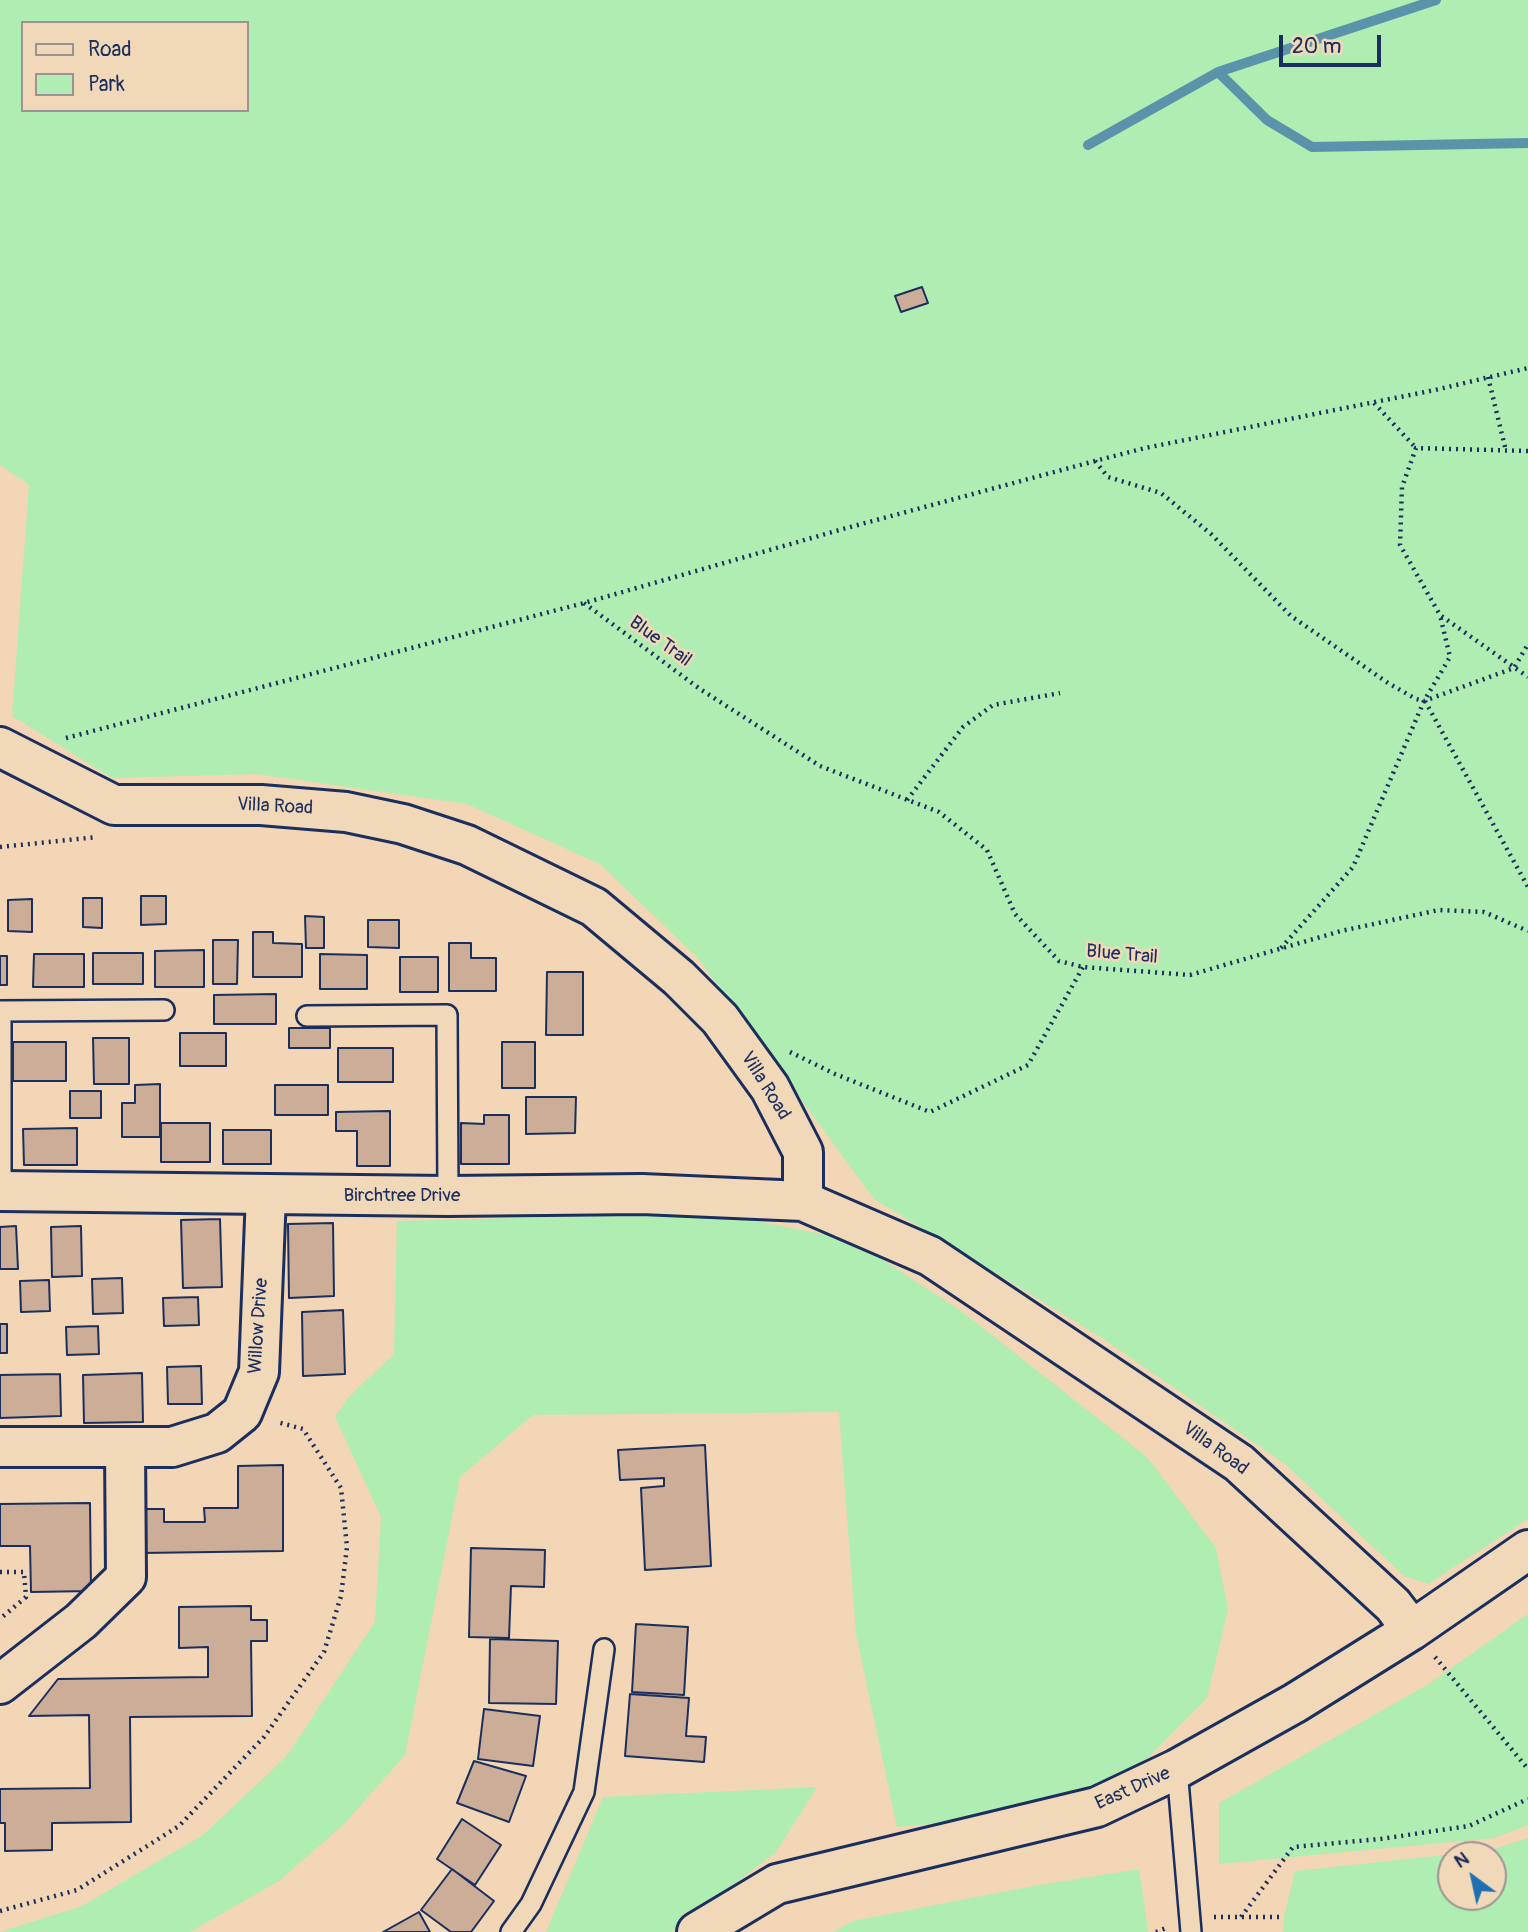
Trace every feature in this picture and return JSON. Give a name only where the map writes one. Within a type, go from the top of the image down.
[{"type":"street","name":"Villa Road","points":[[5,750],[114,805],[261,804],[346,813],[403,824],[467,845],[594,907],[679,978],[720,1019],[770,1088],[803,1152],[803,1201],[930,1255],[1239,1463],[1393,1605],[1412,1630]]},
{"type":"street","name":"Birchtree Drive","points":[[0,1191],[448,1196],[642,1194],[803,1201]]},
{"type":"street","name":"Willow Drive","points":[[0,1447],[172,1447],[217,1433],[242,1412],[259,1372],[266,1194]]},
{"type":"street","points":[[0,1684],[81,1621],[126,1577],[125,1448]]},
{"type":"street","name":"East Drive","points":[[697,1932],[777,1884],[1097,1807],[1177,1769],[1295,1703],[1412,1630],[1528,1550]]},
{"type":"lane","points":[[0,1191],[1,1011],[164,1010]]},
{"type":"lane","points":[[307,1016],[447,1015],[448,1196]]},
{"type":"lane","points":[[511,1932],[531,1904],[584,1792],[604,1649]]},
{"type":"lane","points":[[1177,1769],[1191,1932]]},
{"type":"path","points":[[5,750],[584,603],[843,529],[1144,448],[1528,368]]},
{"type":"path","points":[[1488,377],[1506,451]]},
{"type":"path","points":[[1373,402],[1416,448],[1528,451]]},
{"type":"path","points":[[1280,948],[1353,867],[1424,701],[1450,657],[1440,615],[1400,545],[1402,487],[1416,448]]},
{"type":"path","points":[[1095,461],[1108,477],[1161,493],[1212,534],[1291,616],[1388,683],[1424,701],[1528,887]]},
{"type":"path","name":"Blue Trail","points":[[584,603],[700,689],[820,766],[939,812],[986,850],[1015,914],[1059,961],[1083,967],[1190,975],[1341,931],[1439,910],[1484,912],[1528,931]]},
{"type":"path","points":[[1440,615],[1528,677]]},
{"type":"path","points":[[1424,701],[1514,668],[1528,644]]},
{"type":"path","points":[[907,800],[963,727],[993,705],[1060,693]]},
{"type":"path","points":[[789,1052],[835,1074],[930,1112],[1028,1065],[1083,967]]},
{"type":"path","points":[[0,1911],[76,1890],[179,1826],[264,1737],[324,1652],[341,1596],[347,1547],[341,1488],[303,1429],[242,1412]]},
{"type":"path","points":[[0,1572],[24,1573],[26,1597],[0,1619]]},
{"type":"path","points":[[1412,1630],[1528,1769]]},
{"type":"path","points":[[1241,1917],[1293,1847],[1380,1839],[1469,1826],[1528,1799]]},
{"type":"green space","points":[[0,0],[1528,0],[1528,1519],[1428,1584],[1404,1576],[1285,1464],[1099,1336],[874,1199],[697,957],[600,864],[467,804],[257,774],[112,778],[12,716],[29,485],[0,465]]},
{"type":"green space","points":[[714,1213],[852,1240],[960,1310],[1147,1457],[1216,1548],[1228,1609],[1207,1698],[1125,1781],[957,1822],[897,1827],[856,1634],[839,1412],[533,1415],[460,1477],[405,1755],[344,1824],[279,1881],[190,1932],[0,1932],[82,1906],[203,1835],[286,1757],[375,1622],[381,1517],[335,1417],[348,1398],[394,1354],[397,1221]]},
{"type":"green space","points":[[1528,1614],[1528,1825],[1494,1838],[1437,1841],[1437,1843],[1219,1864],[1219,1803],[1429,1684]]},
{"type":"green space","points":[[817,1787],[776,1852],[671,1932],[546,1932],[603,1797]]},
{"type":"green space","points":[[1528,1838],[1528,1932],[1283,1932],[1295,1871],[1437,1856],[1437,1911],[1507,1911],[1507,1845]]},
{"type":"green space","points":[[1139,1869],[1148,1932],[833,1932],[853,1921],[1028,1887]]},
{"type":"building","points":[[922,287],[928,303],[901,312],[895,296]]},
{"type":"building","points":[[141,896],[166,896],[166,924],[141,925]]},
{"type":"building","points":[[83,898],[102,898],[102,928],[83,927]]},
{"type":"building","points":[[32,899],[32,932],[8,931],[8,900]]},
{"type":"building","points":[[305,916],[324,917],[324,948],[306,948]]},
{"type":"building","points":[[368,920],[399,920],[399,948],[368,947]]},
{"type":"building","points":[[253,932],[273,932],[273,943],[302,944],[302,977],[253,977]]},
{"type":"building","points":[[213,940],[238,940],[237,984],[213,984]]},
{"type":"building","points":[[449,943],[471,943],[471,958],[496,958],[496,991],[449,991]]},
{"type":"building","points":[[204,950],[204,987],[155,987],[155,951]]},
{"type":"building","points":[[93,953],[143,953],[143,984],[93,984]]},
{"type":"building","points":[[34,954],[84,954],[84,987],[33,987]]},
{"type":"building","points":[[320,954],[367,955],[367,989],[320,989]]},
{"type":"building","points":[[0,956],[7,956],[7,985],[0,985]]},
{"type":"building","points":[[400,957],[438,957],[438,992],[400,992]]},
{"type":"building","points":[[547,972],[583,972],[583,1035],[546,1035]]},
{"type":"building","points":[[276,994],[276,1024],[214,1024],[214,995]]},
{"type":"building","points":[[289,1028],[330,1028],[330,1048],[289,1048]]},
{"type":"building","points":[[180,1033],[226,1033],[226,1066],[180,1066]]},
{"type":"building","points":[[93,1038],[129,1038],[129,1084],[94,1084]]},
{"type":"building","points":[[13,1042],[66,1042],[66,1081],[13,1081]]},
{"type":"building","points":[[502,1042],[535,1042],[535,1088],[502,1088]]},
{"type":"building","points":[[338,1048],[393,1048],[393,1082],[338,1082]]},
{"type":"building","points":[[160,1084],[160,1137],[122,1137],[122,1103],[135,1103],[135,1085]]},
{"type":"building","points":[[275,1085],[328,1085],[328,1115],[275,1115]]},
{"type":"building","points":[[70,1091],[101,1091],[101,1118],[70,1118]]},
{"type":"building","points":[[526,1097],[576,1097],[575,1133],[526,1134]]},
{"type":"building","points":[[390,1111],[390,1166],[357,1166],[357,1131],[336,1131],[336,1112]]},
{"type":"building","points":[[484,1115],[509,1115],[509,1164],[461,1164],[461,1123],[484,1124]]},
{"type":"building","points":[[161,1123],[210,1123],[210,1162],[161,1162]]},
{"type":"building","points":[[77,1128],[77,1165],[24,1165],[23,1129]]},
{"type":"building","points":[[223,1130],[271,1130],[271,1164],[223,1164]]},
{"type":"building","points":[[220,1219],[222,1287],[183,1288],[181,1220]]},
{"type":"building","points":[[333,1223],[334,1296],[289,1298],[288,1224]]},
{"type":"building","points":[[16,1226],[18,1269],[0,1269],[0,1227]]},
{"type":"building","points":[[81,1226],[82,1276],[52,1277],[51,1227]]},
{"type":"building","points":[[122,1278],[123,1313],[93,1314],[92,1279]]},
{"type":"building","points":[[49,1280],[50,1311],[21,1312],[20,1281]]},
{"type":"building","points":[[198,1297],[199,1325],[164,1326],[163,1298]]},
{"type":"building","points":[[343,1310],[345,1374],[303,1376],[302,1312]]},
{"type":"building","points":[[0,1324],[7,1324],[7,1353],[0,1353]]},
{"type":"building","points":[[98,1326],[99,1354],[67,1355],[66,1327]]},
{"type":"building","points":[[201,1366],[202,1404],[168,1404],[167,1367]]},
{"type":"building","points":[[142,1373],[143,1422],[84,1423],[83,1375]]},
{"type":"building","points":[[60,1374],[61,1416],[0,1418],[0,1375]]},
{"type":"building","points":[[705,1445],[711,1566],[645,1570],[641,1488],[664,1486],[664,1478],[620,1480],[618,1450]]},
{"type":"building","points":[[283,1465],[283,1551],[142,1553],[142,1509],[164,1509],[164,1522],[205,1522],[204,1508],[238,1508],[238,1466]]},
{"type":"building","points":[[90,1503],[91,1591],[31,1592],[30,1546],[0,1546],[0,1504]]},
{"type":"building","points":[[471,1548],[545,1550],[544,1587],[511,1586],[509,1638],[469,1637]]},
{"type":"building","points":[[251,1606],[251,1620],[267,1620],[267,1641],[251,1641],[252,1716],[130,1717],[131,1822],[52,1823],[52,1850],[5,1851],[5,1823],[0,1823],[0,1789],[90,1788],[89,1715],[29,1716],[58,1679],[208,1677],[208,1647],[179,1648],[179,1607]]},
{"type":"building","points":[[636,1624],[688,1627],[684,1695],[632,1692]]},
{"type":"building","points":[[490,1639],[558,1641],[556,1704],[489,1703]]},
{"type":"building","points":[[630,1694],[689,1698],[686,1736],[706,1737],[704,1762],[625,1756]]},
{"type":"building","points":[[484,1709],[540,1716],[533,1766],[478,1759]]},
{"type":"building","points":[[474,1761],[526,1776],[509,1822],[457,1803]]},
{"type":"building","points":[[462,1819],[501,1845],[475,1885],[437,1859]]},
{"type":"building","points":[[452,1869],[494,1901],[471,1932],[451,1932],[421,1910]]},
{"type":"building","points":[[419,1912],[430,1932],[383,1932]]},
{"type":"waterway","points":[[1088,145],[1218,72],[1436,0]]},
{"type":"waterway","points":[[1218,72],[1267,120],[1312,147],[1528,143]]}]
